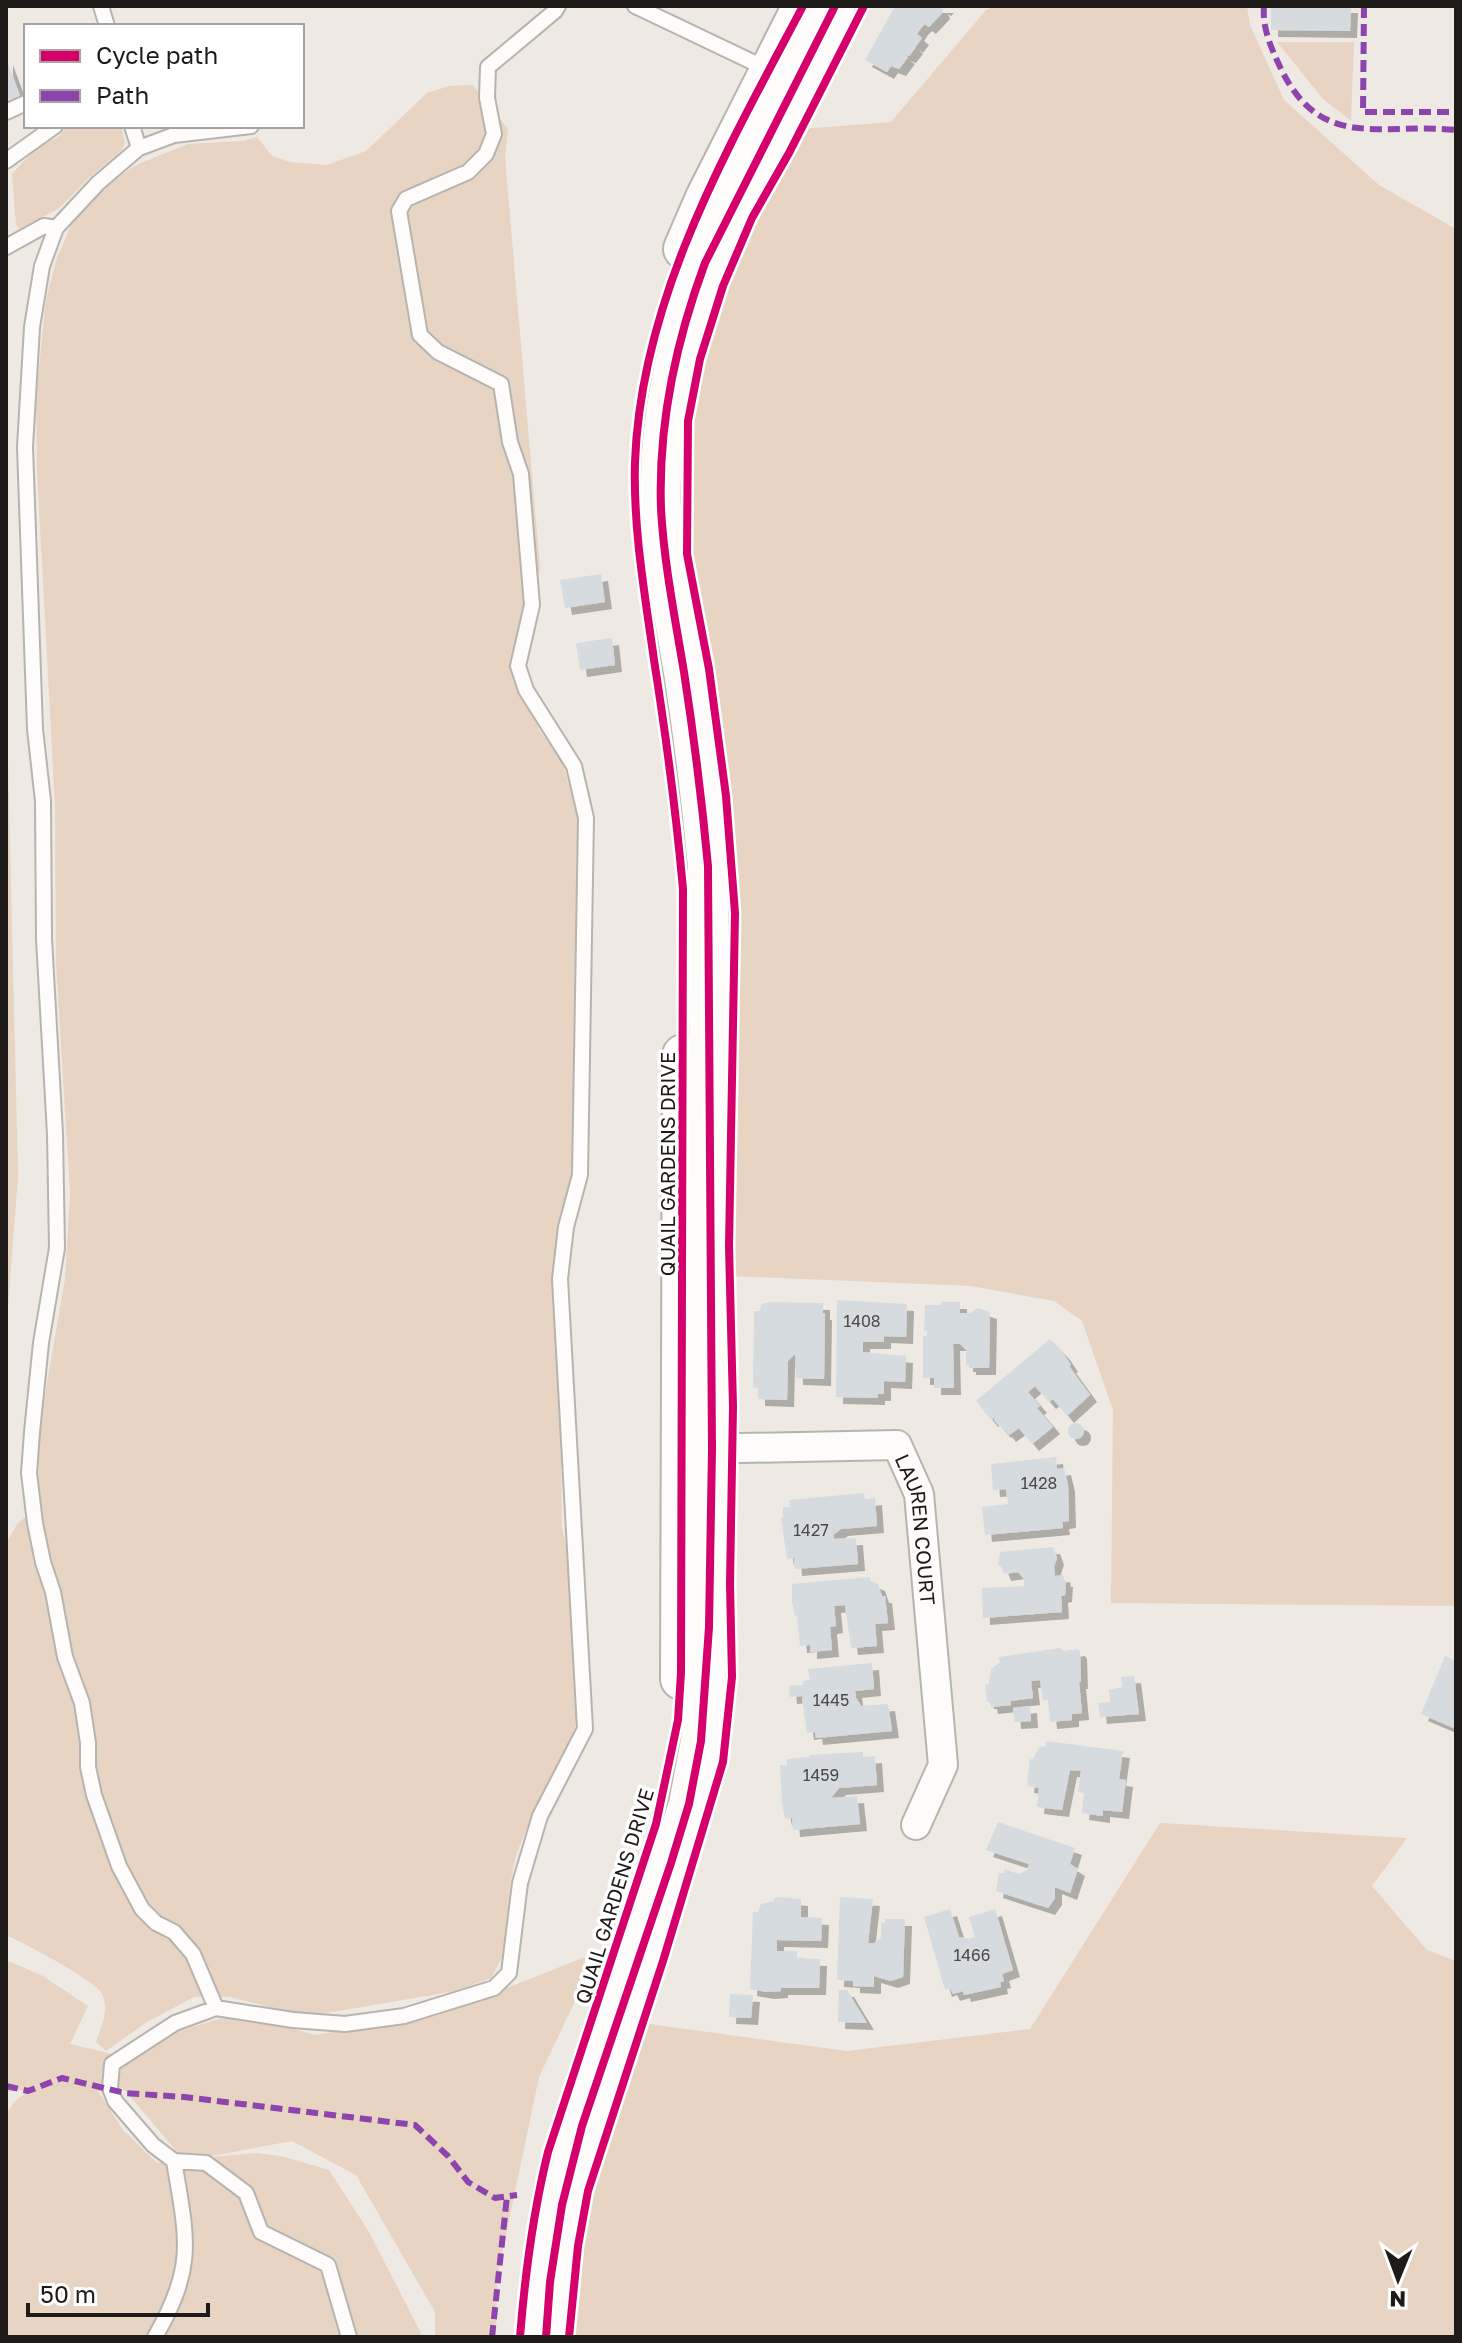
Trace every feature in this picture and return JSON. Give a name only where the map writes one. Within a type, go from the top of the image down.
[{"type":"main road","name":"QUAIL GARDENS DRIVE","points":[[520,2337],[526,2263],[536,2200],[548,2152],[656,1824],[678,1720],[697,1449],[708,866],[702,794],[666,560],[661,507],[667,402],[691,302],[782,77],[803,6]]},
{"type":"main road","name":"QUAIL GARDENS DRIVE","points":[[782,77],[835,6]]},
{"type":"main road","name":"QUAIL GARDENS DRIVE","points":[[546,2337],[550,2282],[562,2205],[582,2126],[671,1863],[689,1804],[701,1741],[709,1627],[697,1449]]},
{"type":"street","name":"LAUREN COURT","points":[[697,1449],[897,1445],[919,1494],[943,1765],[916,1825]]},
{"type":"lane","points":[[349,2337],[328,2265],[261,2232],[246,2193],[206,2163],[174,2161],[153,2145],[115,2101],[110,2088],[112,2064],[175,2023],[216,2008],[293,2020],[345,2024],[404,2016],[494,1988],[509,1973],[520,1883],[540,1816],[585,1729],[560,1279],[566,1227],[580,1175],[586,818],[574,766],[526,690],[518,666],[532,605],[521,474],[510,442],[501,384],[438,352],[420,335],[399,211],[406,199],[468,172],[486,154],[494,134],[487,98],[488,67],[558,6]]},
{"type":"lane","points":[[635,6],[782,77]]},
{"type":"lane","points":[[6,161],[52,128]]},
{"type":"lane","points":[[133,128],[139,148]]},
{"type":"lane","points":[[216,2008],[193,1954],[174,1932],[156,1923],[142,1909],[119,1866],[94,1795],[82,1703],[65,1657],[53,1592],[35,1523],[29,1473],[41,1343],[57,1248],[55,1134],[44,939],[43,801],[35,729],[25,447],[32,327],[42,266],[56,228],[98,183],[139,148],[174,135],[234,128]]},
{"type":"lane","points":[[6,247],[44,226],[56,228]]},
{"type":"lane","points":[[155,2337],[171,2309],[185,2264],[186,2241],[174,2161]]},
{"type":"shaded area","points":[[996,6],[1247,6],[1250,25],[1284,100],[1379,185],[1456,229],[1456,1606],[1111,1603],[1113,1410],[1082,1321],[1054,1301],[971,1286],[730,1276],[735,913],[726,796],[709,669],[687,554],[688,421],[700,359],[723,286],[752,218],[801,129],[891,122],[986,10]]},
{"type":"shaded area","points":[[1277,42],[1354,42],[1351,121],[1323,99]]},
{"type":"shaded area","points":[[473,85],[508,129],[505,158],[540,568],[519,663],[539,730],[561,758],[577,812],[583,1002],[571,1179],[554,1257],[562,1527],[569,1557],[577,1720],[568,1750],[534,1810],[516,1855],[510,1884],[504,1954],[491,1978],[455,1991],[327,2013],[298,2014],[230,1997],[194,1997],[147,2022],[106,2051],[96,2042],[105,2006],[97,1988],[58,1962],[6,1935],[6,1544],[17,1524],[38,1507],[39,1429],[65,1279],[70,1193],[56,963],[55,806],[37,471],[36,398],[46,299],[57,258],[71,225],[101,190],[136,165],[188,144],[243,141],[257,137],[272,156],[290,162],[327,165],[366,151],[427,93],[449,86]]},
{"type":"shaded area","points":[[65,128],[121,128],[125,143],[121,151],[58,209],[19,229],[12,174],[34,150],[59,136]]},
{"type":"shaded area","points":[[6,677],[18,1176],[6,1333]]},
{"type":"shaded area","points":[[1160,1823],[1407,1838],[1372,1886],[1427,1950],[1456,1961],[1456,2337],[569,2337],[588,2191],[642,2023],[847,2051],[1030,2029]]},
{"type":"shaded area","points":[[585,1957],[583,1984],[539,2077],[497,2278],[496,2337],[435,2337],[435,2312],[356,2175],[292,2141],[201,2158],[256,2153],[281,2156],[329,2170],[369,2232],[423,2337],[6,2337],[6,2113],[17,2099],[33,2089],[6,2092],[6,1960],[43,1976],[88,2006],[70,2044],[121,2056],[179,2031],[239,2013],[315,2035],[438,2015]],"holes":[[[123,2088],[184,2160],[157,2163],[123,2130],[98,2091]]]},
{"type":"building","points":[[895,6],[947,6],[944,9],[941,7],[943,12],[929,27],[925,24],[921,28],[917,34],[922,38],[916,46],[911,42],[916,47],[909,56],[903,54],[908,57],[899,69],[891,66],[887,72],[865,60]]},
{"type":"building","points":[[1271,6],[1351,6],[1350,31],[1271,30]]},
{"type":"building","points":[[6,58],[23,104],[6,110]]},
{"type":"building","points":[[601,574],[605,602],[565,608],[560,580]]},
{"type":"building","points":[[612,638],[615,665],[580,670],[576,643]]},
{"type":"building","points":[[837,1300],[907,1304],[906,1337],[884,1336],[884,1342],[863,1342],[863,1352],[906,1356],[905,1382],[884,1381],[884,1394],[878,1394],[878,1398],[836,1397]]},
{"type":"building","points":[[941,1302],[960,1302],[960,1313],[970,1313],[978,1308],[990,1312],[989,1368],[969,1368],[966,1365],[966,1350],[960,1344],[953,1344],[954,1388],[934,1388],[934,1378],[923,1378],[923,1336],[927,1336],[927,1331],[924,1331],[925,1305],[941,1305]]},
{"type":"building","points":[[823,1303],[825,1313],[824,1379],[796,1378],[795,1354],[788,1361],[787,1400],[758,1399],[758,1388],[753,1388],[754,1311],[760,1311],[761,1304]]},
{"type":"building","points":[[1050,1339],[1063,1353],[1090,1395],[1067,1416],[1053,1399],[1049,1402],[1035,1386],[1028,1392],[1053,1427],[1032,1444],[1019,1428],[1009,1435],[994,1420],[995,1417],[991,1420],[976,1401]]},
{"type":"building","points":[[1073,1423],[1079,1423],[1084,1431],[1082,1437],[1073,1439],[1068,1434],[1068,1428]]},
{"type":"building","points":[[1056,1457],[1057,1469],[1064,1468],[1068,1485],[1069,1521],[1062,1522],[1063,1528],[985,1535],[982,1507],[1008,1504],[1006,1489],[993,1490],[991,1464]]},
{"type":"building","points":[[864,1493],[865,1499],[875,1498],[877,1526],[841,1529],[833,1535],[834,1539],[856,1538],[858,1564],[795,1569],[794,1558],[787,1559],[781,1518],[783,1507],[790,1507],[789,1500]]},
{"type":"building","points":[[1053,1547],[1057,1558],[1055,1576],[1063,1575],[1066,1580],[1065,1595],[1061,1596],[1062,1612],[983,1618],[982,1588],[1024,1586],[1024,1579],[1018,1572],[1004,1574],[998,1566],[1000,1552]]},
{"type":"building","points":[[870,1577],[885,1596],[888,1623],[875,1624],[877,1646],[851,1648],[845,1605],[834,1606],[836,1626],[830,1627],[832,1650],[810,1652],[810,1645],[800,1646],[792,1584]]},
{"type":"building","points":[[1060,1648],[1063,1651],[1078,1649],[1080,1652],[1082,1713],[1072,1714],[1072,1720],[1050,1722],[1048,1700],[1043,1701],[1040,1680],[1031,1681],[1033,1698],[991,1707],[987,1702],[985,1685],[989,1684],[991,1669],[1000,1662],[999,1657]]},
{"type":"building","points":[[1445,1656],[1456,1661],[1456,1729],[1421,1714]]},
{"type":"building","points":[[872,1663],[874,1689],[855,1691],[856,1698],[861,1706],[888,1704],[892,1731],[816,1738],[815,1732],[807,1733],[804,1696],[790,1697],[789,1686],[803,1685],[803,1681],[810,1680],[808,1669]]},
{"type":"building","points":[[1134,1676],[1139,1714],[1100,1717],[1098,1703],[1110,1702],[1109,1690],[1122,1687],[1121,1677]]},
{"type":"building","points":[[1030,1706],[1031,1721],[1014,1722],[1013,1708]]},
{"type":"building","points":[[1046,1741],[1123,1751],[1119,1779],[1126,1780],[1122,1812],[1103,1810],[1103,1816],[1082,1813],[1084,1793],[1078,1792],[1081,1771],[1070,1770],[1062,1810],[1037,1807],[1039,1788],[1027,1786],[1030,1759],[1039,1747],[1046,1746]]},
{"type":"building","points":[[863,1752],[863,1757],[875,1756],[877,1785],[839,1788],[831,1798],[857,1796],[860,1824],[793,1830],[792,1818],[785,1819],[780,1765],[787,1765],[787,1759],[809,1755]]},
{"type":"building","points":[[998,1822],[1075,1848],[1070,1864],[1078,1869],[1070,1893],[1055,1887],[1055,1898],[1048,1908],[996,1891],[999,1873],[1004,1873],[1005,1869],[1019,1874],[1027,1870],[1029,1864],[986,1850]]},
{"type":"building","points":[[779,1897],[801,1899],[801,1917],[822,1918],[821,1941],[777,1940],[777,1951],[797,1951],[797,1958],[820,1959],[819,1988],[781,1988],[781,1991],[767,1992],[750,1989],[753,1912],[758,1912],[761,1904]]},
{"type":"building","points":[[840,1897],[873,1899],[868,1943],[881,1938],[881,1922],[885,1923],[885,1919],[905,1919],[903,1977],[891,1981],[874,1976],[874,1987],[853,1986],[853,1981],[837,1980]]},
{"type":"building","points":[[950,1909],[959,1937],[969,1939],[975,1937],[969,1917],[995,1909],[1013,1970],[1002,1974],[1004,1981],[1000,1982],[1001,1987],[964,1995],[963,1991],[953,1994],[950,1988],[945,1990],[924,1917]]},
{"type":"building","points":[[839,1990],[847,1990],[867,2023],[838,2022]]},
{"type":"building","points":[[730,1994],[753,1995],[751,2018],[729,2017]]},
{"type":"marked path","points":[[1264,6],[1266,31],[1282,71],[1298,96],[1316,113],[1336,123],[1357,128],[1456,130]]},
{"type":"marked path","points":[[1364,6],[1363,112],[1456,112]]},
{"type":"marked path","points":[[6,2086],[28,2091],[62,2078],[125,2093],[184,2097],[415,2125],[448,2156],[468,2182],[495,2198],[517,2195]]},
{"type":"marked path","points":[[492,2337],[507,2196]]},
{"type":"cycle path","points":[[520,2337],[530,2244],[548,2152],[656,1824],[678,1720],[681,1673],[683,889],[638,537],[635,462],[641,401],[653,341],[693,225],[718,169],[803,6]]},
{"type":"cycle path","points":[[546,2337],[550,2282],[562,2205],[582,2126],[689,1804],[701,1741],[709,1627],[712,1449],[708,866],[694,745],[662,529],[661,478],[666,415],[685,323],[705,263],[835,6]]},
{"type":"cycle path","points":[[569,2337],[578,2246],[588,2191],[663,1961],[723,1762],[732,1677],[733,1406],[729,1246],[735,913],[726,796],[709,669],[687,554],[688,421],[700,359],[723,286],[752,218],[864,6]]}]
